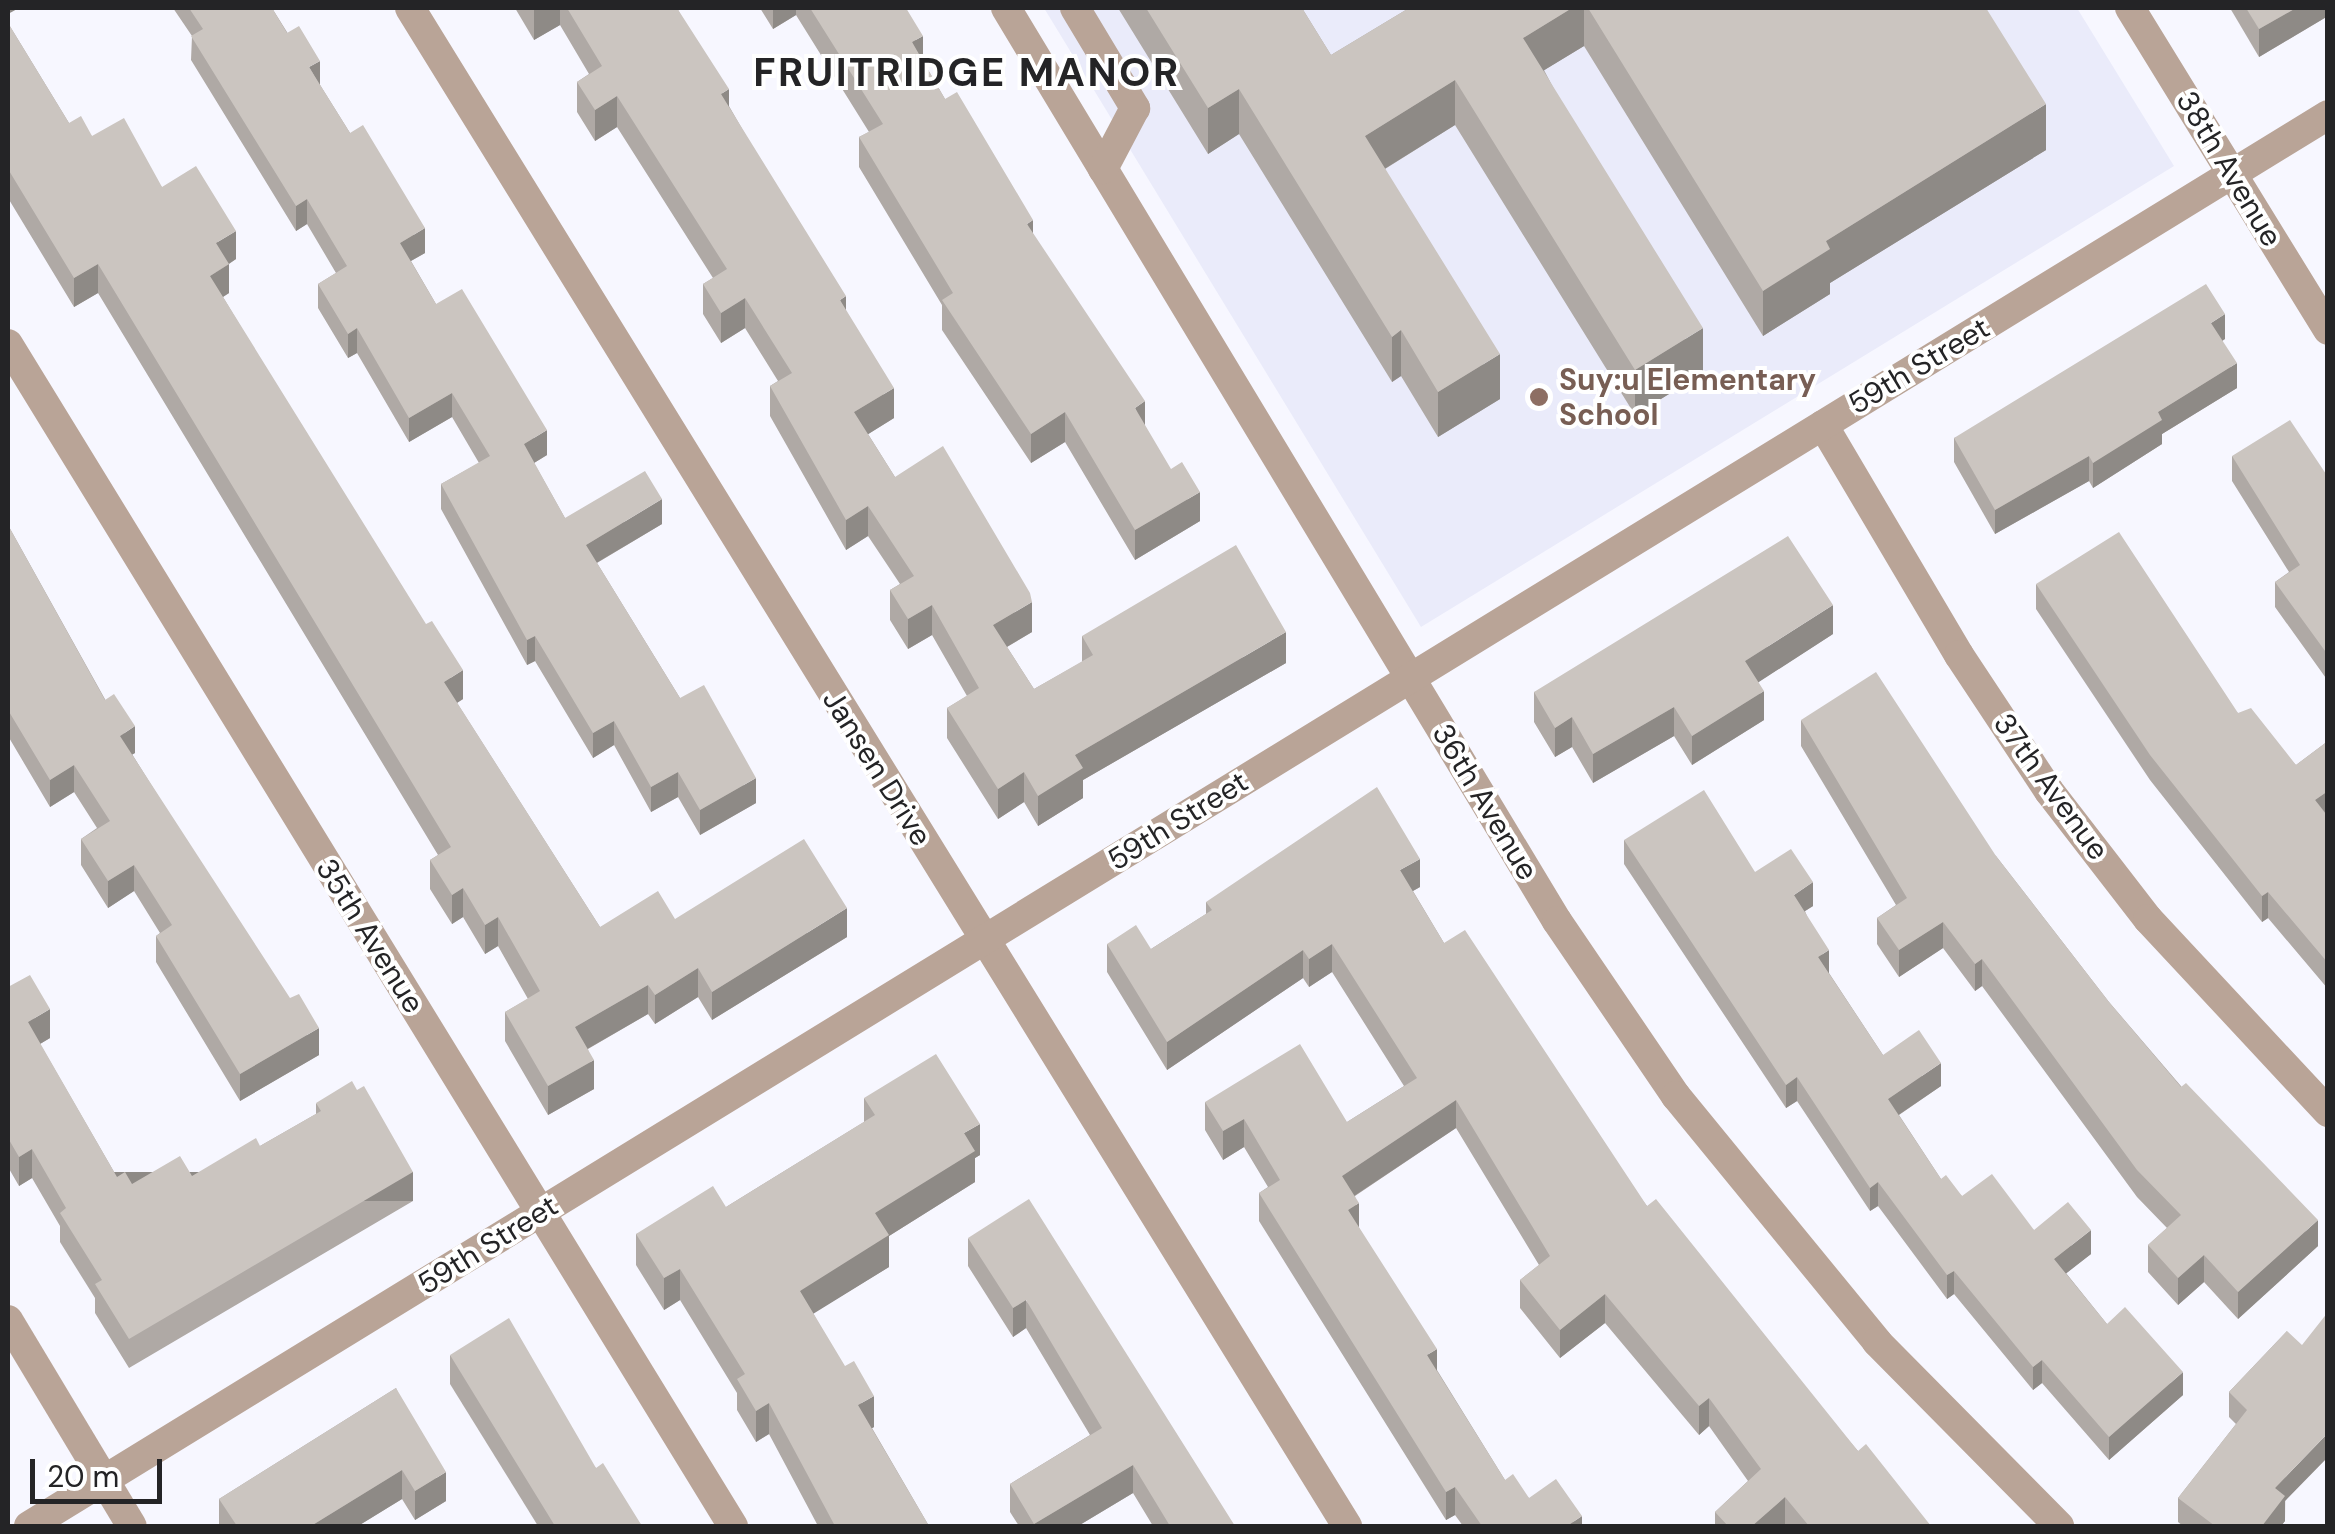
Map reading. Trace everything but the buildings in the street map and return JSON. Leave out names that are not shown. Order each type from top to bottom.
[{"type":"street","name":"Jansen Drive","points":[[410,8],[1347,1526]]},
{"type":"street","name":"36th Avenue","points":[[1006,8],[1557,920],[1688,1112],[1877,1342],[2059,1526]]},
{"type":"street","points":[[1075,8],[1135,108],[1103,169]]},
{"type":"street","name":"38th Avenue","points":[[2130,8],[2328,330]]},
{"type":"street","name":"59th Street","points":[[29,1526],[2328,116]]},
{"type":"street","name":"35th Avenue","points":[[8,344],[733,1526]]},
{"type":"street","name":"37th Avenue","points":[[1823,424],[1959,655],[2049,791],[2171,946],[2328,1112]]},
{"type":"street","points":[[8,1320],[132,1526]]},
{"type":"shaded area","name":"Suy:u Elementary School","points":[[1044,8],[2077,8],[2174,166],[1421,627]]},
{"type":"place","name":"Suy:u Elementary School","points":[[1539,397]]},
{"type":"district","name":"FRUITRIDGE MANOR","points":[[967,72]]}]
